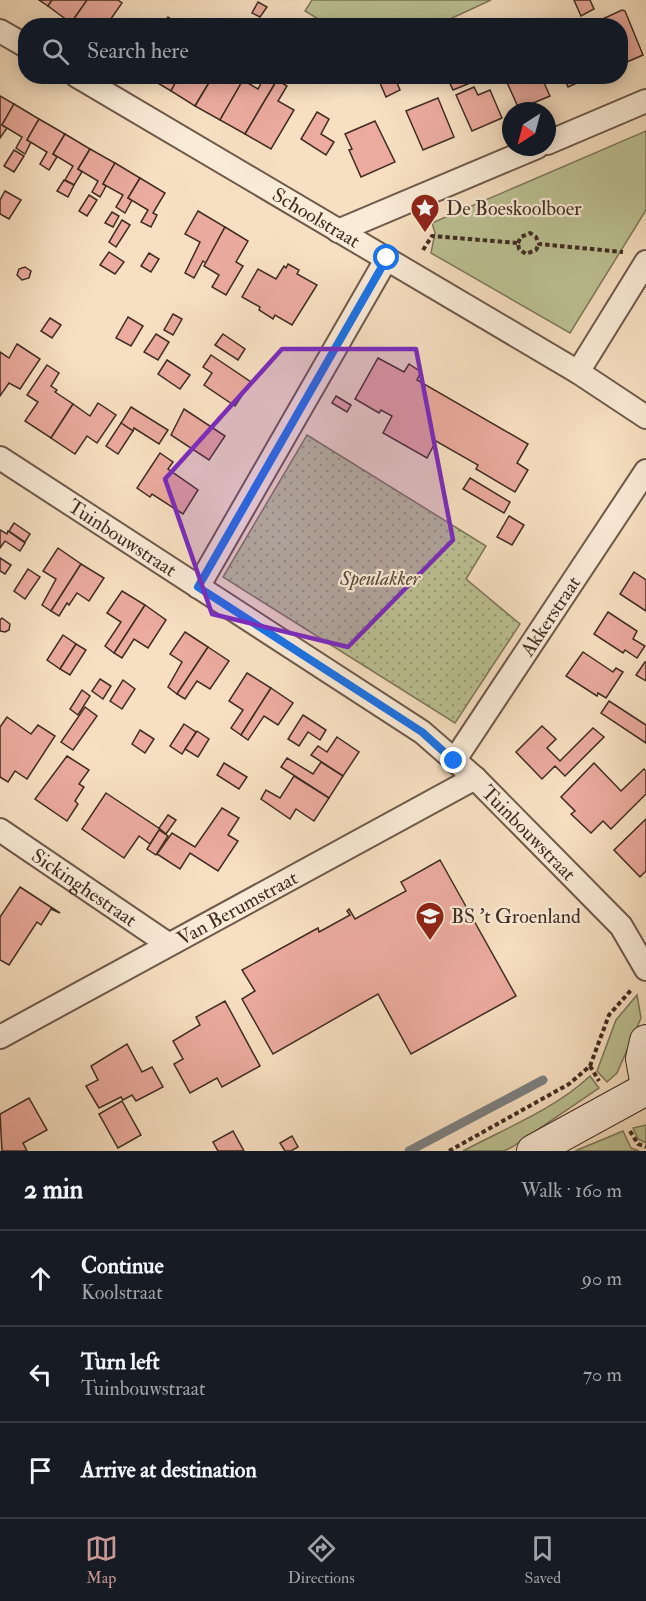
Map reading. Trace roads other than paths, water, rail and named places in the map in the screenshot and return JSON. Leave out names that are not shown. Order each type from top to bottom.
[{"type":"main road","points":[[646,1041],[642,1059],[646,1081]]},
{"type":"main road","points":[[533,1151],[646,1089]]},
{"type":"street","points":[[0,31],[18,41]]},
{"type":"street","name":"Schoolstraat","points":[[90,84],[578,372],[646,417]]},
{"type":"street","points":[[556,139],[646,101]]},
{"type":"street","points":[[338,231],[516,156]]},
{"type":"street","points":[[198,587],[387,258]]},
{"type":"street","points":[[578,372],[646,262]]},
{"type":"street","name":"Tuinbouwstraat","points":[[0,458],[422,732],[475,778],[621,926],[641,977]]},
{"type":"street","name":"Akkerstraat","points":[[454,761],[646,471]]},
{"type":"street","name":"Van Berumstraat","points":[[0,1037],[475,778]]},
{"type":"street","name":"Sickinghestraat","points":[[0,830],[168,944]]},
{"type":"waterway","points":[[409,1151],[543,1080]]},
{"type":"place","name":"De Boeskoolboer","points":[[425,234]]},
{"type":"place","name":"BS 't Groenland","points":[[430,942]]},
{"type":"park label","name":"Speulakker","points":[[380,578]]}]
